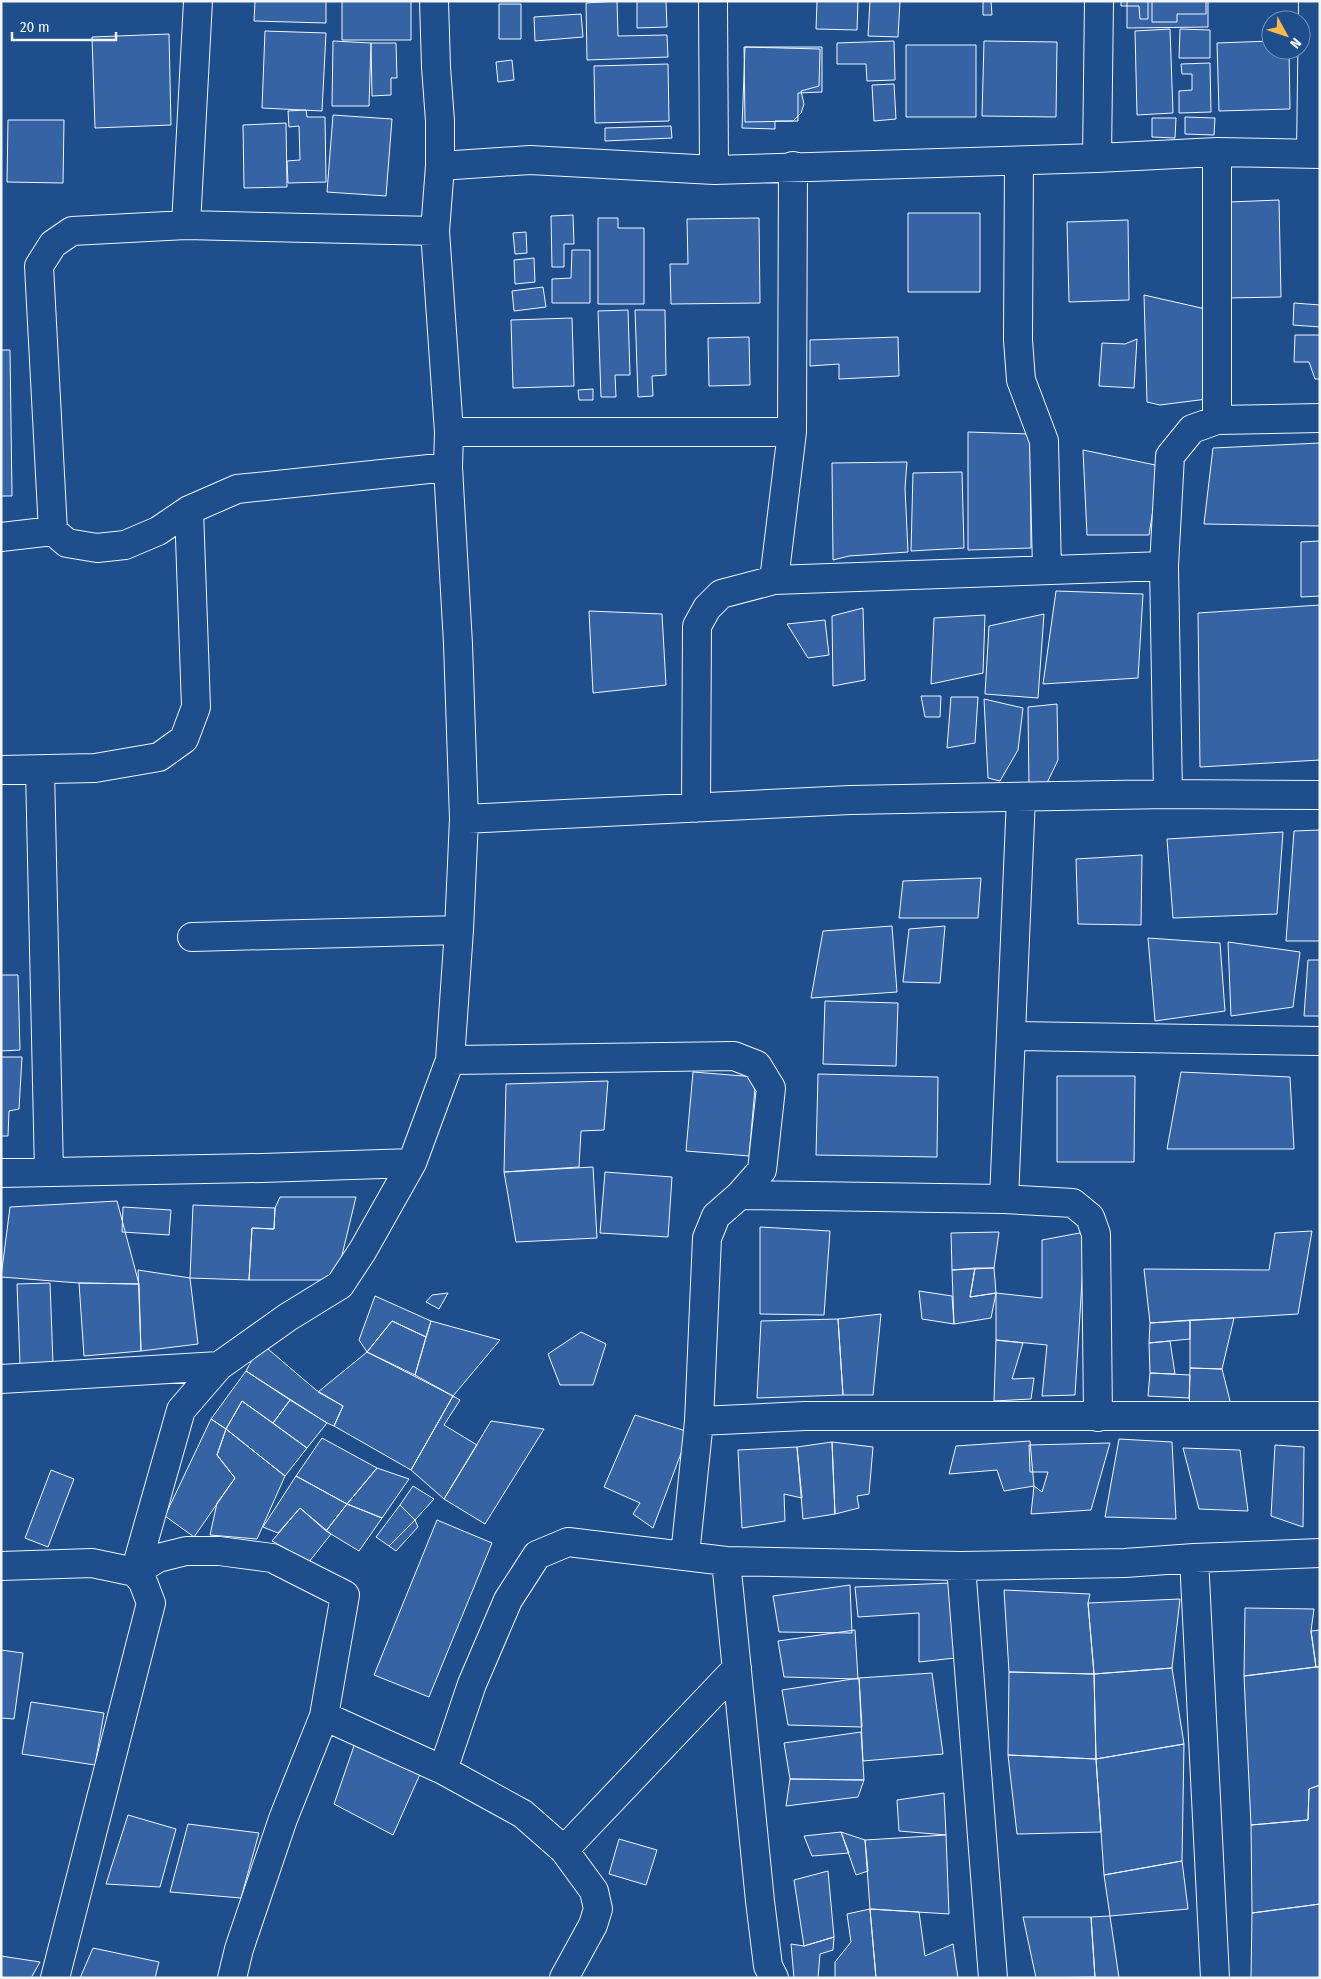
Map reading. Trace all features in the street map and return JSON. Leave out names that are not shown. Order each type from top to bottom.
[{"type":"street","points":[[186,225],[198,1]]},
{"type":"street","points":[[135,1572],[181,1410],[219,1366],[288,1317],[340,1285],[363,1250],[412,1162],[450,1060],[464,819],[448,432],[435,231],[440,166],[440,121],[434,1]]},
{"type":"street","points":[[713,1],[714,170]]},
{"type":"street","points":[[1097,158],[1099,1]]},
{"type":"street","points":[[440,166],[530,160],[714,170],[1097,158],[1217,152],[1316,154],[1313,1]]},
{"type":"street","points":[[1216,420],[1217,152]]},
{"type":"street","points":[[1020,160],[1018,340],[1020,380],[1044,441],[1047,570]]},
{"type":"street","points":[[774,580],[792,432],[794,166]]},
{"type":"street","points":[[435,231],[186,225],[72,231],[53,244],[40,266],[53,531],[67,544],[97,548],[125,545],[158,531],[189,510],[237,489],[448,467]]},
{"type":"street","points":[[1168,794],[1164,566],[1170,456],[1192,429],[1216,420],[1320,418]]},
{"type":"street","points":[[448,432],[792,432]]},
{"type":"street","points":[[1,770],[95,768],[159,757],[184,739],[196,707],[189,510]]},
{"type":"street","points":[[1,537],[53,531]]},
{"type":"street","points":[[696,808],[697,626],[706,608],[721,594],[774,580],[1164,566]]},
{"type":"street","points":[[40,770],[49,1172]]},
{"type":"street","points":[[464,819],[850,800],[1168,794],[1320,795]]},
{"type":"street","points":[[1004,1198],[1021,797]]},
{"type":"street","points":[[192,937],[459,930]]},
{"type":"street","points":[[1011,1036],[1320,1041]]},
{"type":"street","points":[[450,1060],[734,1056],[757,1065],[771,1088],[762,1170],[740,1195],[716,1216],[707,1238],[699,1421],[686,1555]]},
{"type":"street","points":[[1,1173],[262,1168],[412,1162]]},
{"type":"street","points":[[740,1195],[1004,1198],[1073,1203],[1090,1217],[1096,1234],[1098,1417]]},
{"type":"street","points":[[1,1379],[219,1366]]},
{"type":"street","points":[[699,1421],[804,1416],[1320,1416]]},
{"type":"street","points":[[442,1770],[472,1684],[508,1600],[537,1555],[568,1542],[726,1561],[961,1566],[1125,1563],[1320,1553]]},
{"type":"street","points":[[1,1566],[92,1563],[135,1572],[158,1558],[186,1551],[219,1551],[272,1558],[345,1595],[324,1716],[283,1819],[239,1949],[232,1978]]},
{"type":"street","points":[[1194,1558],[1215,1978]]},
{"type":"street","points":[[726,1561],[760,1901],[768,1966],[774,1978]]},
{"type":"street","points":[[961,1566],[993,1978]]},
{"type":"street","points":[[55,1978],[151,1603],[142,1582],[135,1572]]},
{"type":"street","points":[[564,1850],[737,1668]]},
{"type":"street","points":[[324,1716],[442,1770],[523,1814],[564,1850],[594,1891],[598,1908],[593,1925],[564,1978]]},
{"type":"building","points":[[255,1],[326,1],[326,23],[254,21]]},
{"type":"building","points":[[342,1],[411,1],[411,40],[342,40]]},
{"type":"building","points":[[617,1],[618,36],[667,35],[668,57],[587,60],[586,3]]},
{"type":"building","points":[[637,1],[666,1],[667,27],[637,28]]},
{"type":"building","points":[[817,1],[858,1],[857,30],[816,29]]},
{"type":"building","points":[[870,1],[900,1],[898,37],[868,36]]},
{"type":"building","points":[[983,1],[991,1],[992,15],[983,15]]},
{"type":"building","points":[[1121,1],[1148,1],[1148,19],[1140,19],[1139,6],[1121,6]]},
{"type":"building","points":[[1127,1],[1208,1],[1208,27],[1127,28]]},
{"type":"building","points":[[1152,1],[1206,1],[1206,14],[1177,14],[1177,22],[1152,22]]},
{"type":"building","points":[[499,4],[521,4],[521,39],[499,39]]},
{"type":"building","points":[[581,14],[583,37],[535,41],[534,17]]},
{"type":"building","points":[[1170,29],[1173,113],[1137,115],[1135,31]]},
{"type":"building","points":[[1180,29],[1210,30],[1210,58],[1179,58]]},
{"type":"building","points":[[265,31],[326,33],[322,111],[262,108]]},
{"type":"building","points":[[169,34],[171,125],[95,128],[92,37]]},
{"type":"building","points":[[333,41],[371,43],[369,106],[332,106]]},
{"type":"building","points":[[894,41],[895,80],[867,81],[866,64],[837,64],[837,43]]},
{"type":"building","points":[[984,41],[1057,42],[1056,117],[982,116]]},
{"type":"building","points":[[1261,41],[1261,60],[1289,60],[1290,109],[1219,111],[1217,43]]},
{"type":"building","points":[[371,43],[396,43],[397,78],[391,78],[391,95],[372,96]]},
{"type":"building","points":[[906,45],[976,45],[976,117],[906,117]]},
{"type":"building","points":[[744,47],[822,47],[822,92],[798,93],[798,121],[745,122]]},
{"type":"building","points":[[745,47],[820,49],[819,86],[801,91],[804,104],[801,113],[793,121],[775,121],[775,129],[742,128]]},
{"type":"building","points":[[512,60],[514,80],[498,82],[496,62]]},
{"type":"building","points":[[1210,63],[1211,112],[1179,113],[1179,91],[1192,90],[1192,74],[1182,74],[1181,64]]},
{"type":"building","points":[[668,64],[669,121],[595,123],[594,66]]},
{"type":"building","points":[[894,84],[896,119],[874,121],[872,85]]},
{"type":"building","points":[[306,110],[307,117],[325,117],[326,182],[288,183],[287,161],[300,160],[299,126],[289,127],[288,111]]},
{"type":"building","points":[[333,115],[392,119],[386,196],[327,192]]},
{"type":"building","points":[[1185,117],[1215,118],[1214,135],[1185,134]]},
{"type":"building","points":[[1152,118],[1176,118],[1175,138],[1152,137]]},
{"type":"building","points":[[8,120],[64,120],[63,183],[7,182]]},
{"type":"building","points":[[286,123],[287,187],[244,188],[243,125]]},
{"type":"building","points":[[671,126],[672,138],[605,141],[605,128]]},
{"type":"building","points":[[1279,200],[1281,297],[1227,298],[1229,202]]},
{"type":"building","points":[[908,213],[980,213],[980,292],[908,292]]},
{"type":"building","points":[[573,215],[574,244],[564,244],[564,267],[552,267],[551,216]]},
{"type":"building","points":[[598,218],[618,218],[618,228],[644,228],[644,304],[598,304]]},
{"type":"building","points":[[759,218],[760,303],[671,304],[670,264],[688,264],[687,219]]},
{"type":"building","points":[[1128,220],[1129,300],[1069,302],[1067,222]]},
{"type":"building","points":[[526,232],[527,253],[515,254],[513,233]]},
{"type":"building","points":[[572,250],[590,250],[590,303],[552,303],[552,279],[571,278]]},
{"type":"building","points":[[534,258],[535,282],[515,284],[514,260]]},
{"type":"building","points":[[543,287],[546,307],[514,311],[512,291]]},
{"type":"building","points":[[1144,295],[1210,310],[1207,399],[1160,405],[1147,402]]},
{"type":"building","points":[[1294,303],[1320,305],[1320,327],[1293,325]]},
{"type":"building","points":[[628,310],[630,375],[615,375],[616,397],[601,397],[598,311]]},
{"type":"building","points":[[635,310],[665,310],[666,375],[652,376],[653,396],[638,397]]},
{"type":"building","points":[[572,318],[574,386],[513,388],[511,320]]},
{"type":"building","points":[[1295,335],[1320,335],[1320,379],[1315,379],[1309,362],[1294,362]]},
{"type":"building","points":[[749,337],[750,385],[709,386],[708,338]]},
{"type":"building","points":[[898,337],[899,376],[839,379],[839,364],[810,366],[810,340]]},
{"type":"building","points":[[1137,339],[1134,388],[1099,386],[1102,343],[1125,344]]},
{"type":"building","points":[[1,350],[10,350],[12,496],[1,496]]},
{"type":"building","points":[[593,389],[593,400],[579,400],[578,390]]},
{"type":"building","points":[[968,432],[1030,434],[1031,548],[968,550]]},
{"type":"building","points":[[1320,443],[1320,526],[1204,524],[1213,448]]},
{"type":"building","points":[[1083,450],[1160,466],[1149,535],[1087,535]]},
{"type":"building","points":[[907,462],[905,488],[908,552],[849,556],[833,560],[832,463]]},
{"type":"building","points":[[962,472],[964,548],[911,551],[913,473]]},
{"type":"building","points":[[1320,541],[1320,596],[1301,597],[1301,542]]},
{"type":"building","points":[[1056,591],[1143,594],[1138,678],[1043,684]]},
{"type":"building","points":[[1320,605],[1320,760],[1200,767],[1198,613]]},
{"type":"building","points":[[863,608],[865,680],[833,686],[832,616]]},
{"type":"building","points":[[589,611],[662,614],[666,685],[593,693]]},
{"type":"building","points":[[1044,614],[1038,698],[985,694],[989,626]]},
{"type":"building","points":[[985,615],[983,673],[931,684],[934,618]]},
{"type":"building","points":[[825,620],[829,655],[808,658],[787,624]]},
{"type":"building","points":[[921,696],[941,696],[940,717],[925,717]]},
{"type":"building","points":[[951,697],[978,697],[975,743],[947,748]]},
{"type":"building","points":[[984,699],[1023,708],[1018,750],[1000,781],[988,778]]},
{"type":"building","points":[[1057,704],[1058,760],[1046,785],[1029,788],[1028,707]]},
{"type":"building","points":[[1320,830],[1320,941],[1286,941],[1294,831]]},
{"type":"building","points":[[1283,832],[1277,914],[1173,918],[1167,839]]},
{"type":"building","points":[[1142,855],[1141,925],[1078,924],[1076,859]]},
{"type":"building","points":[[981,878],[978,918],[899,918],[903,881]]},
{"type":"building","points":[[892,926],[897,992],[811,998],[823,931]]},
{"type":"building","points":[[945,926],[940,983],[903,982],[909,929]]},
{"type":"building","points":[[1148,938],[1220,943],[1225,1011],[1155,1021]]},
{"type":"building","points":[[1228,942],[1300,952],[1293,1007],[1231,1016]]},
{"type":"building","points":[[1308,960],[1320,960],[1320,1016],[1304,1016]]},
{"type":"building","points":[[1,975],[18,975],[20,1050],[1,1051]]},
{"type":"building","points":[[825,1001],[898,1003],[896,1066],[823,1064]]},
{"type":"building","points":[[1,1057],[22,1057],[19,1109],[9,1111],[8,1136],[1,1136]]},
{"type":"building","points":[[693,1072],[756,1077],[749,1156],[686,1151]]},
{"type":"building","points":[[1181,1072],[1290,1077],[1294,1149],[1167,1149]]},
{"type":"building","points":[[818,1074],[938,1077],[937,1157],[816,1155]]},
{"type":"building","points":[[1057,1076],[1135,1076],[1134,1162],[1057,1162]]},
{"type":"building","points":[[608,1081],[604,1130],[581,1131],[579,1167],[504,1172],[506,1084]]},
{"type":"building","points":[[593,1167],[597,1238],[516,1242],[504,1172]]},
{"type":"building","points":[[605,1172],[672,1177],[668,1237],[600,1233]]},
{"type":"building","points":[[280,1197],[356,1197],[336,1280],[249,1280],[252,1228],[274,1229],[275,1208]]},
{"type":"building","points":[[117,1201],[139,1284],[79,1283],[1,1277],[10,1207]]},
{"type":"building","points":[[193,1205],[275,1208],[274,1229],[252,1228],[249,1280],[190,1278]]},
{"type":"building","points":[[123,1207],[171,1210],[169,1235],[122,1232]]},
{"type":"building","points":[[760,1227],[830,1231],[824,1315],[760,1314]]},
{"type":"building","points":[[1312,1231],[1298,1314],[1150,1323],[1144,1269],[1269,1270],[1275,1233]]},
{"type":"building","points":[[999,1232],[994,1268],[952,1270],[951,1233]]},
{"type":"building","points":[[1085,1232],[1075,1395],[1042,1396],[1047,1345],[996,1340],[996,1293],[1042,1298],[1042,1240]]},
{"type":"building","points":[[975,1268],[970,1297],[996,1293],[991,1318],[954,1324],[952,1270]]},
{"type":"building","points":[[975,1268],[994,1268],[996,1293],[970,1297]]},
{"type":"building","points":[[138,1270],[190,1278],[198,1344],[141,1351]]},
{"type":"building","points":[[50,1283],[53,1363],[20,1364],[17,1284]]},
{"type":"building","points":[[79,1283],[139,1284],[141,1351],[84,1356]]},
{"type":"building","points":[[919,1291],[952,1296],[954,1324],[922,1319]]},
{"type":"building","points":[[448,1293],[439,1309],[426,1302],[432,1295]]},
{"type":"building","points":[[375,1296],[431,1321],[426,1337],[392,1321],[367,1352],[359,1340]]},
{"type":"building","points":[[881,1314],[873,1395],[843,1395],[838,1319]]},
{"type":"building","points":[[1234,1318],[1222,1369],[1190,1368],[1190,1320]]},
{"type":"building","points":[[838,1319],[843,1395],[757,1398],[761,1321]]},
{"type":"building","points":[[1190,1320],[1190,1339],[1149,1343],[1150,1323]]},
{"type":"building","points":[[392,1321],[426,1337],[415,1375],[367,1352]]},
{"type":"building","points":[[431,1321],[500,1340],[453,1396],[415,1375]]},
{"type":"building","points":[[581,1332],[606,1344],[593,1385],[560,1385],[548,1354]]},
{"type":"building","points":[[996,1340],[1023,1343],[1012,1379],[1034,1378],[1031,1399],[994,1401]]},
{"type":"building","points":[[1170,1341],[1175,1374],[1150,1373],[1149,1343]]},
{"type":"building","points":[[261,1343],[316,1390],[343,1406],[334,1426],[246,1371]]},
{"type":"building","points":[[367,1352],[453,1396],[411,1470],[334,1426],[343,1406],[318,1392]]},
{"type":"building","points":[[1190,1368],[1222,1369],[1232,1409],[1189,1417]]},
{"type":"building","points":[[246,1371],[290,1400],[273,1423],[242,1401],[226,1429],[211,1419]]},
{"type":"building","points":[[1150,1373],[1190,1375],[1189,1398],[1148,1396]]},
{"type":"building","points":[[453,1396],[460,1400],[444,1425],[477,1445],[444,1499],[411,1470]]},
{"type":"building","points":[[290,1400],[327,1423],[307,1448],[273,1423]]},
{"type":"building","points":[[242,1401],[307,1448],[285,1476],[226,1429]]},
{"type":"building","points":[[635,1415],[689,1432],[653,1528],[633,1514],[640,1503],[604,1487]]},
{"type":"building","points":[[211,1419],[226,1429],[217,1455],[235,1478],[194,1537],[165,1516]]},
{"type":"building","points":[[491,1421],[544,1429],[485,1524],[444,1499]]},
{"type":"building","points":[[226,1429],[285,1476],[257,1539],[210,1535],[217,1503],[235,1478],[217,1455]]},
{"type":"building","points":[[322,1438],[377,1468],[347,1504],[296,1476]]},
{"type":"building","points":[[1119,1439],[1172,1442],[1176,1519],[1105,1517]]},
{"type":"building","points":[[1030,1441],[1034,1486],[1004,1491],[997,1470],[949,1474],[956,1446]]},
{"type":"building","points":[[832,1442],[873,1447],[869,1494],[857,1496],[859,1508],[835,1514]]},
{"type":"building","points":[[832,1442],[835,1514],[803,1519],[797,1447]]},
{"type":"building","points":[[1110,1443],[1091,1510],[1031,1514],[1034,1486],[1042,1492],[1048,1472],[1030,1472],[1029,1445]]},
{"type":"building","points":[[1275,1445],[1304,1447],[1303,1527],[1271,1516]]},
{"type":"building","points":[[797,1447],[802,1498],[784,1494],[785,1521],[742,1528],[738,1450]]},
{"type":"building","points":[[1183,1448],[1240,1450],[1248,1511],[1199,1509]]},
{"type":"building","points":[[377,1468],[409,1479],[382,1518],[347,1504]]},
{"type":"building","points":[[51,1470],[74,1479],[48,1547],[25,1538]]},
{"type":"building","points":[[296,1476],[347,1504],[326,1531],[300,1508],[278,1533],[263,1527]]},
{"type":"building","points":[[413,1486],[434,1499],[415,1520],[400,1505]]},
{"type":"building","points":[[347,1504],[382,1518],[359,1551],[326,1531]]},
{"type":"building","points":[[400,1505],[415,1520],[389,1546],[376,1537]]},
{"type":"building","points":[[300,1508],[331,1534],[309,1562],[272,1541]]},
{"type":"building","points":[[415,1520],[418,1527],[396,1551],[389,1546]]},
{"type":"building","points":[[437,1520],[492,1543],[429,1697],[374,1675]]},
{"type":"building","points":[[950,1583],[955,1658],[919,1662],[919,1613],[858,1617],[855,1587]]},
{"type":"building","points":[[850,1585],[852,1633],[779,1632],[773,1596]]},
{"type":"building","points":[[1004,1590],[1090,1594],[1088,1603],[1094,1674],[1009,1672]]},
{"type":"building","points":[[1180,1599],[1172,1668],[1094,1674],[1088,1603]]},
{"type":"building","points":[[1245,1608],[1314,1609],[1311,1631],[1316,1667],[1244,1676]]},
{"type":"building","points":[[855,1630],[858,1679],[784,1677],[778,1641]]},
{"type":"building","points":[[1320,1630],[1320,1667],[1316,1667],[1311,1631]]},
{"type":"building","points":[[1,1650],[23,1653],[14,1719],[1,1718]]},
{"type":"building","points":[[1320,1667],[1320,1785],[1309,1789],[1308,1820],[1251,1825],[1244,1676]]},
{"type":"building","points":[[1172,1668],[1184,1744],[1096,1759],[1094,1674]]},
{"type":"building","points":[[1009,1672],[1094,1674],[1096,1759],[1008,1755]]},
{"type":"building","points":[[932,1673],[943,1754],[863,1761],[859,1678]]},
{"type":"building","points":[[859,1678],[862,1727],[788,1725],[782,1690]]},
{"type":"building","points":[[31,1702],[104,1713],[95,1765],[22,1754]]},
{"type":"building","points":[[861,1732],[864,1780],[790,1779],[784,1743]]},
{"type":"building","points":[[356,1740],[421,1772],[393,1835],[334,1804]]},
{"type":"building","points":[[1184,1744],[1182,1861],[1104,1875],[1096,1759]]},
{"type":"building","points":[[1008,1755],[1096,1759],[1101,1832],[1017,1834]]},
{"type":"building","points":[[790,1779],[864,1780],[858,1797],[786,1806]]},
{"type":"building","points":[[1320,1785],[1320,1904],[1252,1913],[1251,1825],[1308,1820],[1309,1789]]},
{"type":"building","points":[[944,1793],[946,1835],[899,1831],[897,1800]]},
{"type":"building","points":[[128,1815],[176,1829],[160,1887],[106,1884]]},
{"type":"building","points":[[188,1824],[259,1833],[241,1898],[170,1892]]},
{"type":"building","points":[[841,1832],[865,1840],[868,1871],[856,1875]]},
{"type":"building","points":[[841,1832],[849,1853],[812,1856],[804,1836]]},
{"type":"building","points":[[946,1835],[949,1914],[870,1909],[865,1840]]},
{"type":"building","points":[[619,1839],[657,1850],[646,1885],[609,1874]]},
{"type":"building","points":[[1182,1861],[1188,1909],[1110,1916],[1104,1875]]},
{"type":"building","points":[[828,1871],[834,1937],[804,1946],[794,1880]]},
{"type":"building","points":[[1320,1904],[1320,1978],[1251,1978],[1252,1913]]},
{"type":"building","points":[[870,1909],[919,1912],[925,1956],[953,1944],[958,1978],[876,1978]]},
{"type":"building","points":[[870,1909],[876,1978],[835,1978],[835,1962],[851,1942],[847,1914]]},
{"type":"building","points":[[1110,1916],[1119,1978],[1095,1978],[1091,1917]]},
{"type":"building","points":[[1023,1917],[1091,1917],[1095,1977],[1036,1978]]},
{"type":"building","points":[[834,1937],[833,1950],[820,1954],[818,1978],[794,1978],[791,1944],[804,1946]]},
{"type":"building","points":[[93,1948],[159,1962],[155,1978],[80,1978]]},
{"type":"building","points":[[1,1956],[40,1962],[31,1978],[1,1978]]}]
